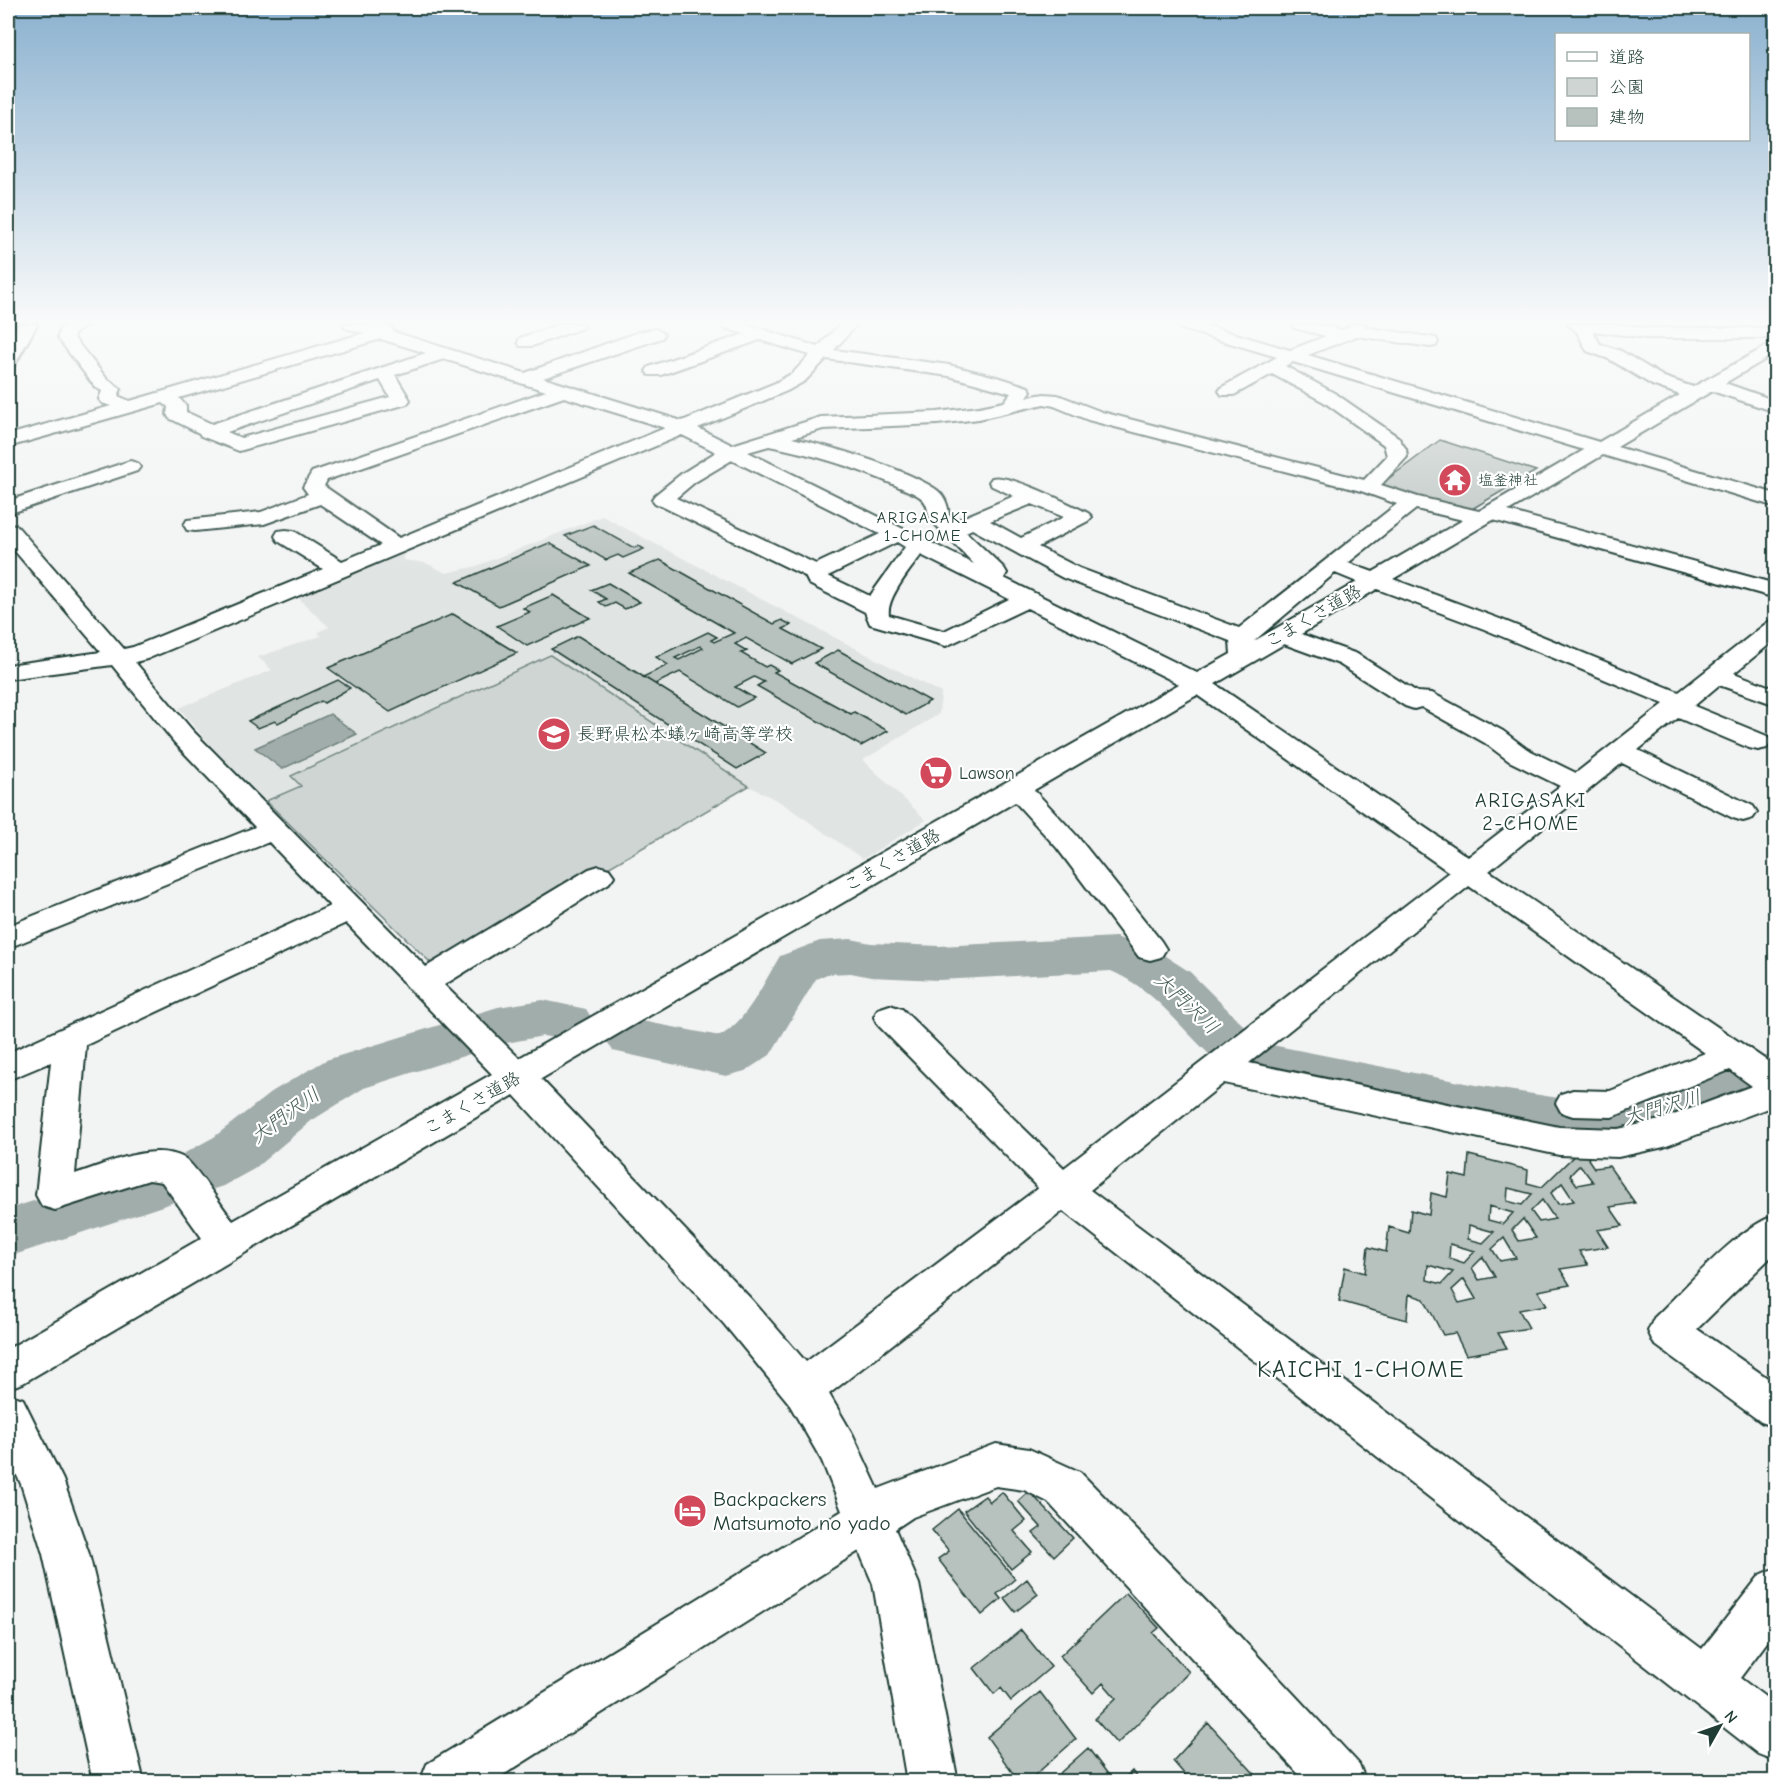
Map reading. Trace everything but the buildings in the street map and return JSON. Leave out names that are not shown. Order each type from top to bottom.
[{"type":"street","points":[[8,441],[123,407]]},
{"type":"street","points":[[177,407],[176,414],[239,446],[374,407]]},
{"type":"street","points":[[208,432],[284,407]]},
{"type":"street","points":[[398,547],[322,496],[312,487],[319,476],[516,407]]},
{"type":"street","points":[[637,407],[655,412],[1197,683],[1738,1058],[1775,1086],[1664,1133],[1618,1143],[1559,1141],[1233,1058]]},
{"type":"street","points":[[8,672],[138,654],[732,407]]},
{"type":"street","points":[[907,540],[816,573],[662,499],[688,478],[732,451],[821,423],[937,418],[979,413],[993,407]]},
{"type":"street","points":[[1074,407],[1095,416],[1368,487],[1412,502],[1487,515],[1776,591]]},
{"type":"street","points":[[1343,407],[1390,441],[1397,457],[1368,487]]},
{"type":"street","points":[[1468,407],[1776,501]]},
{"type":"street","name":"こまくさ道路","points":[[8,1370],[1197,683],[1242,647],[1282,635],[1603,448],[1664,407]]},
{"type":"street","points":[[274,411],[305,427]]},
{"type":"street","points":[[769,440],[806,447],[877,471],[928,493],[938,504],[939,517],[996,573],[992,581]]},
{"type":"street","points":[[8,508],[130,466]]},
{"type":"street","points":[[999,482],[1081,517],[1022,546]]},
{"type":"street","points":[[195,525],[264,519],[322,496]]},
{"type":"street","points":[[952,530],[1032,496]]},
{"type":"street","points":[[974,521],[1071,573],[1132,597],[1242,647],[1300,588],[1334,565],[1412,502]]},
{"type":"street","points":[[8,530],[183,736],[470,1032],[518,1077],[738,1312],[803,1389],[838,1449],[896,1584],[933,1782]]},
{"type":"street","points":[[286,536],[340,570]]},
{"type":"street","points":[[907,540],[876,608],[878,619],[946,639],[1026,599]]},
{"type":"street","points":[[1334,565],[1575,656],[1758,742]]},
{"type":"street","points":[[816,573],[818,579],[876,608]]},
{"type":"street","points":[[803,1389],[1233,1058],[1776,627]]},
{"type":"street","points":[[1282,635],[1348,659],[1414,701],[1423,698],[1494,737],[1518,755],[1578,784]]},
{"type":"street","points":[[1717,675],[1776,698]]},
{"type":"street","points":[[1621,752],[1743,812]]},
{"type":"street","points":[[1014,789],[1026,796],[1067,842],[1150,949]]},
{"type":"street","points":[[8,938],[273,830]]},
{"type":"street","points":[[424,983],[599,876]]},
{"type":"street","points":[[8,1067],[350,909]]},
{"type":"street","points":[[890,1017],[1063,1190],[1776,1736]]},
{"type":"street","points":[[70,1037],[55,1195],[149,1166],[182,1179],[227,1243]]},
{"type":"street","points":[[1573,1103],[1612,1104],[1738,1058]]},
{"type":"street","points":[[1776,1232],[1755,1245],[1668,1331],[1776,1408]]},
{"type":"street","points":[[8,1413],[41,1480],[66,1554],[119,1782]]},
{"type":"street","points":[[445,1782],[869,1518],[899,1501],[996,1465],[1029,1470],[1064,1487],[1213,1642],[1341,1782]]},
{"type":"street","points":[[1707,1682],[1776,1591]]},
{"type":"shaded area","name":"長野県松本蟻ヶ崎高等学校","points":[[602,516],[941,693],[939,714],[863,760],[926,820],[863,859],[782,803],[749,786],[436,968],[217,753],[179,708],[272,670],[258,657],[321,636],[318,632],[329,627],[295,595],[405,549],[403,560],[426,563],[446,573],[474,567]]},
{"type":"shaded area","points":[[330,714],[357,734],[282,769],[255,748]]},
{"type":"green space","points":[[550,655],[749,786],[436,968],[266,801],[301,786],[291,776]]},
{"type":"waterway","name":"大門沢川","points":[[631,1038],[726,1057],[752,1042],[786,990],[797,968],[820,958],[851,956],[871,960],[939,963],[1116,954],[1145,966],[1172,984],[1229,1042],[1258,1062],[1475,1106],[1565,1120],[1621,1121],[1776,1073]]},
{"type":"waterway","name":"大門沢川","points":[[8,1233],[203,1170],[234,1153],[292,1106],[345,1074],[498,1026],[543,1018],[568,1022]]},
{"type":"place","name":"塩釜神社","points":[[1455,480]]},
{"type":"place","name":"長野県松本蟻ヶ崎高等学校","points":[[554,734]]},
{"type":"place","name":"Lawson","points":[[936,773]]},
{"type":"place","name":"Backpackers Matsumoto no yado","points":[[690,1511]]},
{"type":"district","name":"ARIGASAKI 1-CHOME","points":[[923,526]]},
{"type":"district","name":"ARIGASAKI 2-CHOME","points":[[1531,812]]},
{"type":"district","name":"KAICHI 1-CHOME","points":[[1361,1369]]}]
